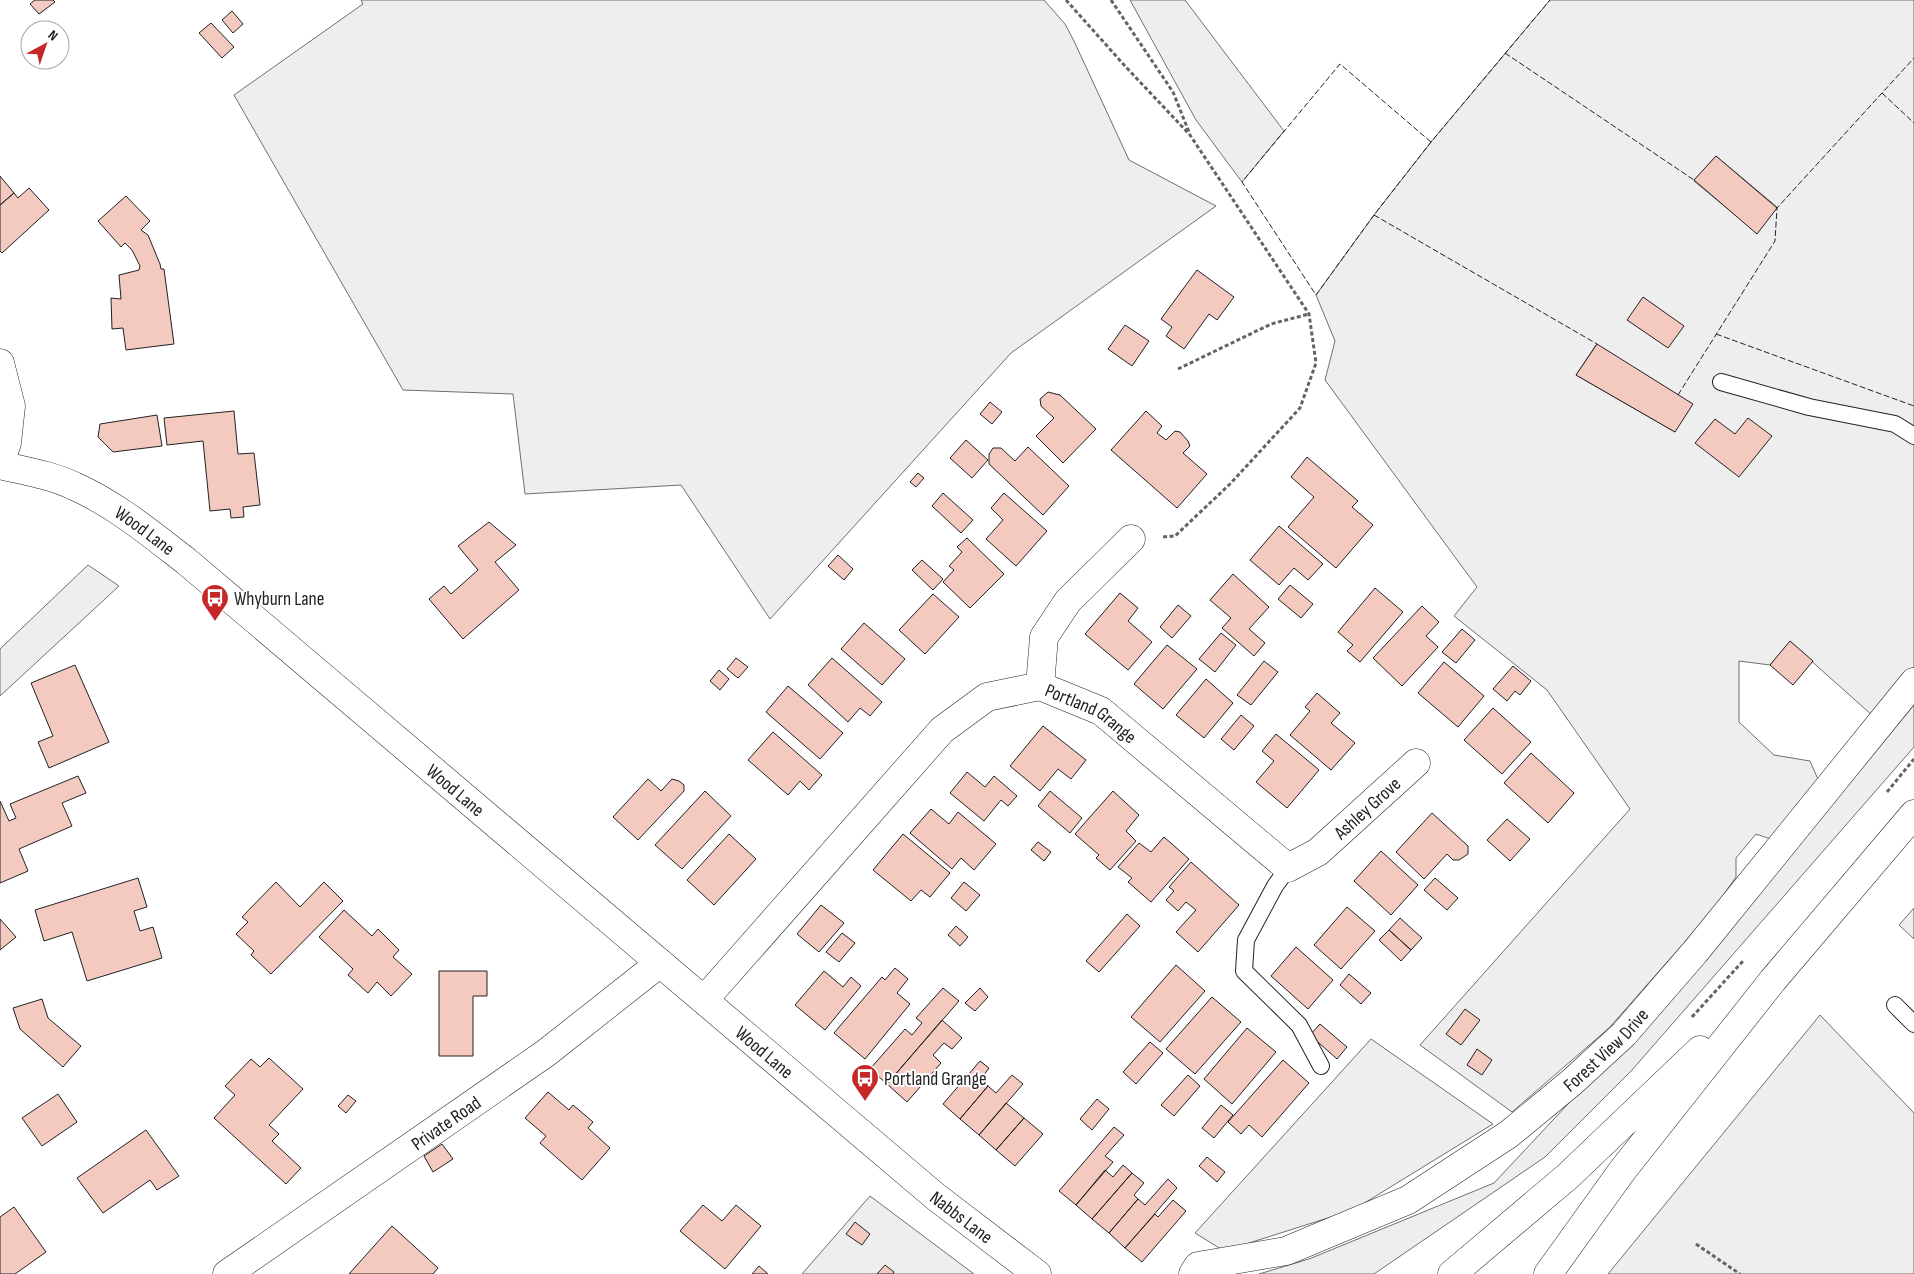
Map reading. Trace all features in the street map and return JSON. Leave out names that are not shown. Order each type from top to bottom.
[{"type":"street","points":[[0,363],[11,406],[7,443],[0,464]]},
{"type":"street","name":"Wood Lane","points":[[0,464],[40,474],[75,486],[128,516],[186,562],[887,1155]]},
{"type":"street","points":[[1040,686],[1044,637],[1068,601],[1131,539]]},
{"type":"street","name":"Forest View Drive","points":[[1193,1274],[1198,1266],[1286,1251],[1408,1200],[1509,1134],[1572,1082],[1624,1034],[1695,952],[1914,682]]},
{"type":"street","name":"Portland Grange","points":[[704,1000],[942,730],[988,697],[1040,686],[1101,710],[1288,868]]},
{"type":"street","name":"Ashley Grove","points":[[1288,868],[1318,852],[1416,763]]},
{"type":"street","points":[[1548,1274],[1622,1171],[1773,980],[1914,814]]},
{"type":"street","name":"Private Road","points":[[227,1274],[546,1053],[660,963]]},
{"type":"street","points":[[1452,1274],[1568,1176],[1773,980]]},
{"type":"street","name":"Nabbs Lane","points":[[887,1155],[936,1197],[1037,1274]]},
{"type":"lane","points":[[1722,382],[1809,407],[1895,424],[1914,436]]},
{"type":"lane","points":[[1288,868],[1275,886],[1246,940],[1244,971],[1299,1025],[1321,1066]]},
{"type":"lane","points":[[1895,1005],[1914,1024]]},
{"type":"path","points":[[1066,0],[1190,135],[1309,314],[1316,363],[1300,408],[1230,484],[1175,536],[1131,539]]},
{"type":"path","points":[[1111,0],[1173,92],[1190,135]]},
{"type":"path","points":[[1178,369],[1271,324],[1309,314]]},
{"type":"path","points":[[1696,1244],[1740,1274]]},
{"type":"shaded area","points":[[361,0],[1044,0],[1065,24],[1129,160],[1216,206],[1011,353],[770,619],[681,485],[525,494],[513,394],[403,390],[234,95],[363,4]]},
{"type":"shaded area","points":[[1130,0],[1185,0],[1284,131],[1242,182],[1196,120]]},
{"type":"shaded area","points":[[1550,0],[1914,0],[1914,667],[1873,716],[1790,642],[1770,665],[1739,661],[1739,722],[1774,755],[1810,761],[1820,784],[1776,841],[1756,834],[1736,858],[1736,877],[1712,911],[1609,1028],[1512,1112],[1420,1045],[1630,809],[1547,690],[1454,616],[1477,587],[1325,380],[1335,341],[1316,295],[1374,215],[1431,142]],"holes":[[[1716,156],[1777,207],[1757,233],[1694,181]],[[1597,345],[1675,432],[1576,375]]]},
{"type":"shaded area","points":[[88,565],[119,586],[0,696],[0,649]]},
{"type":"shaded area","points":[[1914,705],[1914,747],[1632,1070],[1545,1157],[1374,1274],[1259,1274],[1309,1259],[1494,1183],[1716,946]]},
{"type":"shaded area","points":[[1914,908],[1914,939],[1899,925]]},
{"type":"shaded area","points":[[1820,1015],[1914,1113],[1914,1274],[1608,1274]]},
{"type":"shaded area","points":[[1371,1039],[1493,1124],[1353,1210],[1224,1251],[1195,1233]]},
{"type":"shaded area","points":[[870,1196],[974,1274],[802,1274]]},
{"type":"building","points":[[35,0],[53,0],[55,2],[39,14],[30,4]]},
{"type":"building","points":[[232,11],[243,24],[233,33],[222,20]]},
{"type":"building","points":[[211,23],[234,47],[222,58],[199,33]]},
{"type":"building","points":[[1716,156],[1777,208],[1757,234],[1694,180]]},
{"type":"building","points":[[0,176],[14,193],[0,205]]},
{"type":"building","points":[[29,188],[49,210],[2,253],[0,251],[0,205],[14,193],[18,198]]},
{"type":"building","points":[[126,196],[150,221],[141,230],[148,235],[161,269],[164,269],[174,344],[126,350],[123,328],[112,329],[111,298],[121,299],[119,275],[139,270],[140,266],[132,250],[125,243],[121,247],[98,221]]},
{"type":"building","points":[[1197,270],[1234,297],[1217,320],[1209,314],[1184,349],[1166,336],[1172,327],[1161,319]]},
{"type":"building","points":[[1643,297],[1684,326],[1668,348],[1627,320]]},
{"type":"building","points":[[1125,325],[1149,341],[1132,366],[1108,349]]},
{"type":"building","points":[[1597,344],[1693,404],[1675,432],[1576,375]]},
{"type":"building","points":[[1048,392],[1060,395],[1096,429],[1063,463],[1036,436],[1054,418],[1041,406],[1040,399]]},
{"type":"building","points":[[990,402],[1002,412],[992,424],[980,414]]},
{"type":"building","points":[[234,411],[238,454],[254,453],[260,505],[243,507],[244,517],[231,518],[230,509],[210,511],[203,441],[167,445],[164,418]]},
{"type":"building","points":[[1146,411],[1162,426],[1157,433],[1166,440],[1175,431],[1180,432],[1190,446],[1183,453],[1207,474],[1177,508],[1111,450]]},
{"type":"building","points":[[157,415],[162,446],[113,452],[98,437],[100,424]]},
{"type":"building","points":[[1748,418],[1772,436],[1739,477],[1695,443],[1715,419],[1735,434]]},
{"type":"building","points":[[966,440],[988,460],[972,478],[950,458]]},
{"type":"building","points":[[1028,447],[1069,486],[1043,515],[989,464],[989,454],[993,448],[1001,448],[1015,461]]},
{"type":"building","points":[[1307,457],[1358,501],[1352,507],[1373,525],[1336,568],[1288,527],[1314,497],[1291,477]]},
{"type":"building","points":[[918,473],[924,478],[916,487],[910,482]]},
{"type":"building","points":[[943,493],[973,520],[961,533],[932,506]]},
{"type":"building","points":[[1004,493],[1047,531],[1016,566],[986,539],[1003,520],[991,508]]},
{"type":"building","points":[[489,522],[516,545],[495,562],[519,590],[463,639],[429,599],[444,586],[451,594],[478,570],[458,546]]},
{"type":"building","points":[[1279,526],[1323,564],[1308,580],[1294,568],[1279,585],[1250,560]]},
{"type":"building","points":[[967,538],[1004,574],[970,608],[943,582],[954,570],[949,566],[962,552],[957,547]]},
{"type":"building","points":[[838,555],[853,569],[844,580],[828,566]]},
{"type":"building","points":[[922,560],[943,579],[933,590],[912,570]]},
{"type":"building","points":[[1233,574],[1269,607],[1249,629],[1265,643],[1254,656],[1222,628],[1231,618],[1210,600]]},
{"type":"building","points":[[1290,585],[1313,604],[1301,618],[1278,599]]},
{"type":"building","points":[[1375,588],[1403,612],[1360,662],[1347,651],[1353,645],[1338,632]]},
{"type":"building","points":[[1120,593],[1138,608],[1128,621],[1152,642],[1128,670],[1085,634]]},
{"type":"building","points":[[933,594],[959,617],[925,654],[899,630]]},
{"type":"building","points":[[1178,605],[1191,616],[1172,638],[1160,627]]},
{"type":"building","points":[[1422,606],[1439,622],[1426,636],[1438,647],[1402,686],[1373,658]]},
{"type":"building","points":[[864,623],[905,659],[882,685],[841,649]]},
{"type":"building","points":[[1462,629],[1475,640],[1456,663],[1442,652]]},
{"type":"building","points":[[1221,633],[1236,645],[1215,672],[1199,659]]},
{"type":"building","points":[[1790,641],[1813,661],[1793,685],[1770,665]]},
{"type":"building","points":[[1167,645],[1197,669],[1163,709],[1134,684]]},
{"type":"building","points":[[736,658],[748,667],[738,678],[727,669]]},
{"type":"building","points":[[832,658],[882,702],[870,716],[860,708],[848,722],[808,685]]},
{"type":"building","points":[[1264,661],[1278,672],[1251,705],[1237,695]]},
{"type":"building","points":[[1444,662],[1484,696],[1458,727],[1418,693]]},
{"type":"building","points":[[75,665],[109,742],[49,768],[38,742],[53,736],[31,683]]},
{"type":"building","points":[[1513,666],[1531,681],[1520,695],[1515,691],[1507,701],[1493,689]]},
{"type":"building","points":[[719,670],[729,679],[720,690],[710,681]]},
{"type":"building","points":[[1206,679],[1233,703],[1204,738],[1176,715]]},
{"type":"building","points":[[788,686],[843,733],[820,759],[766,712]]},
{"type":"building","points":[[1317,693],[1340,713],[1331,723],[1355,743],[1331,770],[1290,735],[1310,711],[1305,707]]},
{"type":"building","points":[[1493,708],[1531,742],[1502,774],[1464,740]]},
{"type":"building","points":[[1241,715],[1254,726],[1234,750],[1221,739]]},
{"type":"building","points":[[1043,726],[1086,760],[1071,779],[1058,769],[1040,791],[1010,766]]},
{"type":"building","points":[[773,732],[822,775],[809,790],[800,781],[788,795],[748,760]]},
{"type":"building","points":[[1276,734],[1319,770],[1287,808],[1256,782],[1274,761],[1262,751]]},
{"type":"building","points":[[1531,753],[1574,793],[1548,823],[1504,783]]},
{"type":"building","points":[[967,772],[985,787],[994,776],[1017,796],[1008,806],[1001,800],[984,821],[950,793]]},
{"type":"building","points":[[78,776],[86,793],[62,803],[72,826],[19,849],[28,871],[0,883],[0,801],[9,821],[16,818],[10,804]]},
{"type":"building","points":[[648,779],[661,791],[672,779],[679,781],[684,785],[684,791],[638,840],[613,817]]},
{"type":"building","points":[[705,791],[731,816],[682,869],[655,845]]},
{"type":"building","points":[[1050,791],[1082,818],[1070,833],[1038,806]]},
{"type":"building","points":[[1113,791],[1139,815],[1126,831],[1136,841],[1110,870],[1096,858],[1099,855],[1075,834]]},
{"type":"building","points":[[931,809],[949,824],[958,812],[996,844],[974,870],[961,858],[952,869],[910,833]]},
{"type":"building","points":[[1432,813],[1468,846],[1468,854],[1459,860],[1453,860],[1447,854],[1424,879],[1396,852]]},
{"type":"building","points":[[1507,819],[1530,839],[1510,861],[1487,840]]},
{"type":"building","points":[[729,834],[756,859],[714,905],[687,880]]},
{"type":"building","points":[[903,834],[950,873],[930,897],[921,890],[911,901],[873,870]]},
{"type":"building","points":[[1164,837],[1189,859],[1151,902],[1128,882],[1132,878],[1118,867],[1139,843],[1151,852]]},
{"type":"building","points":[[1038,842],[1051,852],[1044,861],[1031,850]]},
{"type":"building","points":[[1381,851],[1418,885],[1391,915],[1354,881]]},
{"type":"building","points":[[1191,862],[1239,905],[1198,952],[1176,932],[1196,910],[1186,902],[1178,911],[1166,900],[1174,891],[1169,887]]},
{"type":"building","points":[[138,878],[147,907],[134,911],[140,931],[153,927],[162,958],[87,981],[72,932],[44,941],[35,910]]},
{"type":"building","points":[[1435,878],[1458,898],[1447,910],[1424,890]]},
{"type":"building","points":[[276,882],[300,907],[324,882],[343,901],[271,974],[251,955],[254,951],[236,934],[248,922],[242,917]]},
{"type":"building","points":[[964,882],[980,895],[966,911],[951,898]]},
{"type":"building","points":[[821,905],[844,923],[819,952],[797,934]]},
{"type":"building","points":[[1347,907],[1375,931],[1341,969],[1314,945]]},
{"type":"building","points":[[344,910],[372,936],[378,929],[399,950],[393,957],[412,974],[391,996],[377,982],[368,993],[348,975],[353,969],[319,937]]},
{"type":"building","points":[[1127,914],[1140,926],[1099,972],[1086,961]]},
{"type":"building","points":[[1400,918],[1422,938],[1411,950],[1389,930]]},
{"type":"building","points":[[0,919],[16,937],[0,950]]},
{"type":"building","points":[[956,926],[968,937],[960,946],[948,935]]},
{"type":"building","points":[[1389,930],[1411,950],[1401,961],[1379,940]]},
{"type":"building","points":[[842,933],[855,943],[839,962],[826,952]]},
{"type":"building","points":[[1296,947],[1333,980],[1308,1009],[1271,976]]},
{"type":"building","points":[[1176,965],[1205,991],[1160,1042],[1131,1017]]},
{"type":"building","points":[[895,968],[908,979],[897,993],[910,1004],[865,1059],[834,1033],[882,977],[885,980]]},
{"type":"building","points":[[439,971],[487,971],[487,996],[473,996],[473,1056],[439,1056]]},
{"type":"building","points":[[824,971],[843,987],[851,977],[861,986],[825,1030],[795,1005]]},
{"type":"building","points":[[1349,974],[1371,993],[1361,1004],[1340,985]]},
{"type":"building","points":[[943,988],[959,1001],[887,1084],[870,1069],[905,1029],[912,1035],[922,1023],[916,1018]]},
{"type":"building","points":[[980,988],[988,997],[975,1011],[965,1003]]},
{"type":"building","points":[[1212,997],[1241,1022],[1195,1074],[1166,1049]]},
{"type":"building","points":[[42,999],[48,1018],[81,1046],[63,1067],[20,1029],[13,1008]]},
{"type":"building","points":[[1465,1009],[1480,1020],[1461,1045],[1446,1034]]},
{"type":"building","points":[[942,1020],[962,1038],[952,1049],[944,1043],[933,1055],[941,1063],[907,1102],[887,1084]]},
{"type":"building","points":[[1320,1024],[1347,1047],[1337,1059],[1310,1035]]},
{"type":"building","points":[[1247,1028],[1276,1052],[1232,1104],[1204,1079]]},
{"type":"building","points":[[1150,1042],[1163,1053],[1136,1084],[1123,1072]]},
{"type":"building","points":[[1477,1049],[1492,1060],[1482,1075],[1467,1065]]},
{"type":"building","points":[[269,1058],[303,1089],[269,1125],[279,1134],[272,1141],[301,1168],[286,1184],[214,1118],[235,1095],[225,1086],[251,1059],[260,1067]]},
{"type":"building","points":[[1283,1060],[1309,1083],[1262,1137],[1249,1125],[1241,1134],[1228,1122]]},
{"type":"building","points":[[980,1061],[989,1068],[981,1079],[988,1086],[960,1119],[943,1104]]},
{"type":"building","points":[[1012,1075],[1023,1084],[979,1135],[960,1119],[988,1086],[996,1093]]},
{"type":"building","points":[[1188,1075],[1200,1086],[1174,1116],[1161,1105]]},
{"type":"building","points":[[548,1092],[569,1110],[573,1105],[593,1122],[588,1128],[610,1148],[582,1180],[540,1143],[546,1136],[525,1118]]},
{"type":"building","points":[[58,1094],[77,1122],[42,1146],[22,1118]]},
{"type":"building","points":[[348,1095],[356,1101],[346,1113],[338,1106]]},
{"type":"building","points":[[1097,1099],[1109,1109],[1092,1130],[1080,1119]]},
{"type":"building","points":[[1006,1103],[1024,1118],[996,1150],[979,1135]]},
{"type":"building","points":[[1221,1105],[1233,1115],[1214,1138],[1202,1128]]},
{"type":"building","points":[[1024,1118],[1043,1134],[1015,1166],[996,1150]]},
{"type":"building","points":[[1114,1127],[1124,1135],[1105,1156],[1113,1162],[1076,1205],[1059,1191]]},
{"type":"building","points":[[146,1130],[179,1176],[157,1190],[150,1180],[103,1213],[77,1178]]},
{"type":"building","points":[[442,1144],[453,1159],[433,1172],[424,1156]]},
{"type":"building","points":[[1207,1157],[1225,1172],[1217,1182],[1199,1166]]},
{"type":"building","points":[[1123,1165],[1132,1173],[1092,1219],[1076,1205],[1105,1170],[1113,1177]]},
{"type":"building","points":[[1132,1173],[1144,1183],[1134,1195],[1138,1199],[1109,1233],[1092,1219]]},
{"type":"building","points":[[1168,1179],[1177,1188],[1125,1248],[1109,1233],[1138,1199],[1145,1205]]},
{"type":"building","points":[[1173,1200],[1186,1211],[1142,1262],[1125,1248],[1155,1214],[1158,1217]]},
{"type":"building","points":[[703,1205],[722,1221],[736,1205],[761,1226],[725,1269],[680,1231]]},
{"type":"building","points":[[14,1207],[46,1252],[15,1274],[0,1274],[0,1217]]},
{"type":"building","points":[[855,1222],[870,1234],[862,1245],[846,1234]]},
{"type":"building","points":[[392,1226],[438,1268],[433,1274],[349,1274]]},
{"type":"building","points":[[885,1265],[894,1272],[893,1274],[877,1274]]},
{"type":"building","points":[[759,1266],[768,1274],[752,1274]]},
{"type":"fence","points":[[1431,142],[1340,64],[1242,182],[1316,295],[1374,215],[1431,142],[1550,0]]},
{"type":"fence","points":[[1505,53],[1694,180]]},
{"type":"fence","points":[[1678,395],[1775,241],[1777,208],[1914,58]]},
{"type":"fence","points":[[1882,93],[1914,123]]},
{"type":"fence","points":[[1374,215],[1597,344]]},
{"type":"fence","points":[[1716,334],[1914,406]]},
{"type":"place","name":"Whyburn Lane","points":[[215,622]]},
{"type":"place","name":"Portland Grange","points":[[865,1102]]}]
